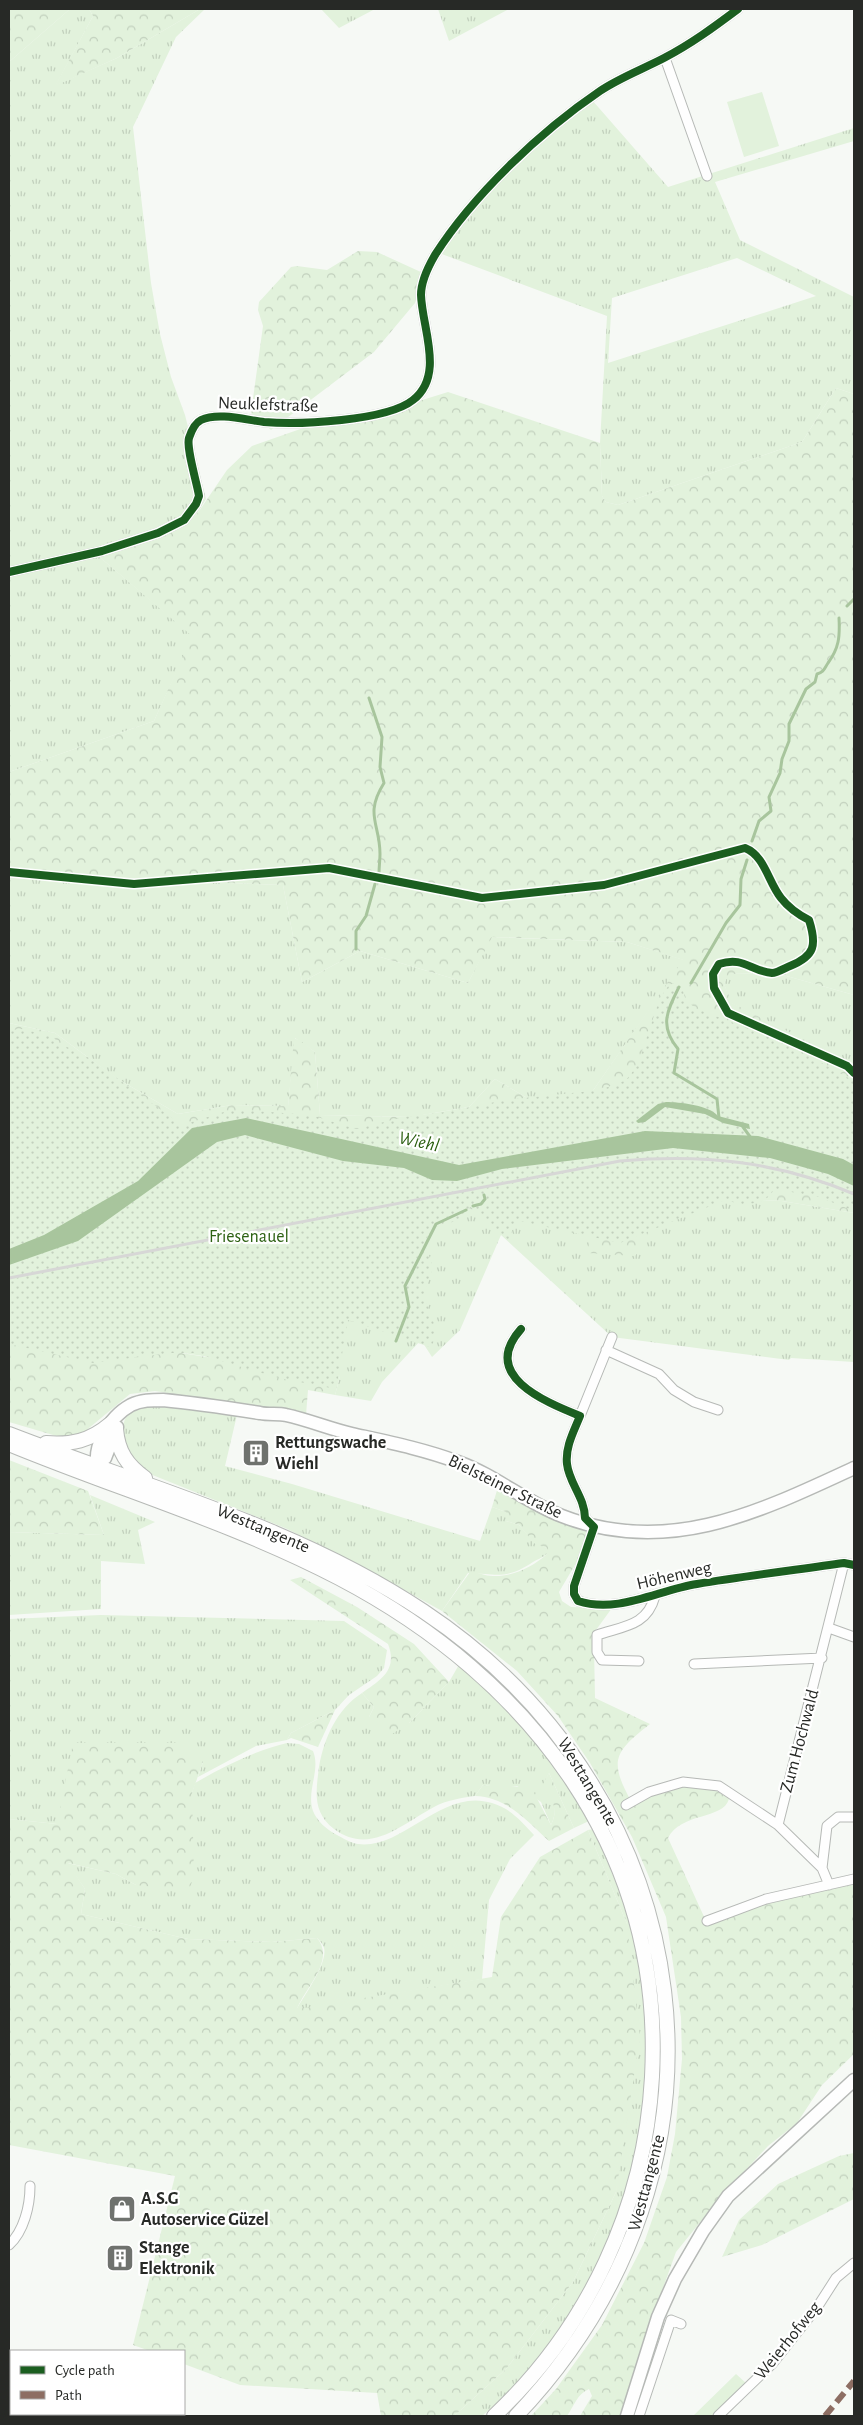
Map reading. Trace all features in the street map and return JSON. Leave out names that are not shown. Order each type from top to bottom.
[{"type":"main road","name":"Bielsteiner Straße","points":[[113,1427],[122,1412],[138,1402],[162,1400],[262,1414],[280,1422],[325,1428],[426,1451],[495,1478],[560,1515],[594,1527],[618,1531],[659,1533],[709,1526],[766,1508],[854,1468]]},
{"type":"main road","points":[[29,1441],[55,1444],[78,1442],[113,1427]]},
{"type":"main road","points":[[107,1483],[97,1466],[97,1452],[113,1427]]},
{"type":"main road","points":[[113,1427],[124,1458],[135,1471],[158,1488]]},
{"type":"main road","name":"Westtangente","points":[[9,1434],[266,1529],[338,1562],[406,1600],[466,1642],[532,1703],[561,1738],[596,1790],[631,1862],[654,1940],[664,2002],[667,2074],[658,2155],[634,2235],[607,2294],[569,2355],[516,2416]]},
{"type":"main road","name":"Westtangente","points":[[9,1444],[72,1470],[234,1531],[310,1564],[359,1589],[429,1633],[490,1684],[545,1741],[588,1804],[615,1860],[638,1929],[651,2009],[651,2091],[644,2146],[621,2226],[585,2302],[539,2369],[494,2416]]},
{"type":"main road","points":[[72,1470],[82,1470],[97,1466]]},
{"type":"main road","points":[[627,2416],[658,2317],[675,2279],[703,2231],[728,2196],[854,2080]]},
{"type":"street","points":[[707,176],[665,58],[693,42],[738,9]]},
{"type":"street","name":"Neuklefstraße","points":[[9,572],[102,551],[158,532],[184,520],[196,504],[199,496],[188,440],[200,420],[216,417],[267,422],[323,422],[398,408],[415,399],[426,385],[429,372],[430,355],[421,295],[423,280],[450,231],[495,181],[576,109],[602,90],[665,58]]},
{"type":"street","points":[[521,1329],[507,1350],[506,1360],[511,1373],[549,1403],[580,1416]]},
{"type":"street","points":[[594,1527],[585,1518],[585,1506],[567,1465],[568,1447],[612,1337]]},
{"type":"street","points":[[606,1350],[659,1374],[674,1390],[694,1402],[718,1410]]},
{"type":"street","name":"Höhenweg","points":[[594,1527],[574,1586],[574,1594],[578,1601],[587,1604],[615,1604],[656,1596],[694,1584],[844,1563],[854,1565]]},
{"type":"street","name":"Zum Hochwald","points":[[778,1825],[822,1658],[844,1563]]},
{"type":"street","name":"Höhenweg","points":[[639,1661],[602,1660],[596,1652],[597,1635],[644,1619],[652,1608],[656,1596]]},
{"type":"street","points":[[829,1628],[854,1637]]},
{"type":"street","points":[[694,1664],[822,1658]]},
{"type":"street","points":[[626,1805],[649,1792],[683,1782],[719,1786],[778,1825],[822,1868],[829,1885]]},
{"type":"street","points":[[822,1868],[827,1826],[838,1817],[854,1817]]},
{"type":"street","points":[[707,1921],[766,1899],[854,1880]]},
{"type":"street","points":[[9,2245],[20,2230],[30,2202],[30,2186]]},
{"type":"street","name":"Weierhofweg","points":[[718,2416],[772,2364],[818,2306],[836,2278],[854,2263]]},
{"type":"street","points":[[639,2416],[671,2320],[681,2324]]},
{"type":"green space","points":[[9,9],[70,9],[9,62]]},
{"type":"green space","points":[[70,9],[89,9],[93,16],[56,85],[117,58],[200,9],[205,9],[176,37],[133,127],[151,283],[160,334],[171,377],[185,415],[206,499],[197,514],[177,529],[96,554],[193,636],[154,721],[9,772],[9,62]]},
{"type":"green space","points":[[89,9],[200,9],[117,58],[55,86],[93,16]]},
{"type":"green space","points":[[321,9],[375,9],[339,28]]},
{"type":"green space","points":[[438,9],[509,9],[449,41]]},
{"type":"green space","points":[[762,92],[779,146],[744,157],[727,102]]},
{"type":"green space","points":[[592,100],[668,187],[854,128],[854,141],[715,182],[740,240],[854,297],[854,394],[836,388],[802,442],[618,505],[606,502],[602,496],[600,443],[607,316],[439,253],[487,195],[524,158]],"holes":[[[737,258],[816,296],[608,363],[612,298]]]},
{"type":"green space","points":[[358,251],[377,252],[423,273],[415,303],[374,352],[271,430],[251,413],[263,326],[258,310],[259,302],[291,267],[327,270]]},
{"type":"green space","points":[[836,388],[854,394],[854,995],[776,973],[729,974],[724,984],[732,1003],[854,1065],[854,1213],[782,1201],[743,1199],[664,1167],[659,1227],[635,1256],[588,1253],[591,1218],[480,1208],[312,1233],[217,1142],[9,1062],[9,1023],[55,1033],[116,1078],[178,1114],[232,1105],[288,1106],[294,1038],[315,1052],[320,1115],[411,1117],[469,1107],[495,1079],[529,1099],[592,1092],[683,960],[627,942],[492,937],[468,983],[360,951],[302,982],[283,885],[9,875],[9,772],[154,721],[192,636],[96,554],[177,529],[197,514],[227,470],[252,446],[306,427],[355,421],[448,392],[600,443],[602,496],[606,502],[618,505],[802,442]]},
{"type":"green space","points":[[9,875],[283,885],[302,982],[360,951],[468,983],[491,937],[627,942],[684,960],[592,1092],[529,1099],[495,1079],[469,1107],[411,1117],[320,1115],[315,1052],[295,1038],[288,1106],[232,1105],[178,1114],[116,1078],[55,1033],[9,1023]]},
{"type":"green space","points":[[776,973],[854,995],[854,1065],[731,1003],[724,984],[728,974]]},
{"type":"green space","name":"Friesenauel","points":[[680,981],[686,1001],[697,1009],[784,1042],[854,1081],[854,1211],[819,1197],[775,1189],[767,1198],[760,1202],[744,1205],[725,1200],[620,1243],[515,1220],[509,1241],[471,1206],[459,1219],[434,1228],[426,1240],[426,1248],[432,1269],[425,1296],[435,1328],[434,1341],[430,1347],[348,1320],[336,1389],[279,1378],[194,1353],[170,1353],[93,1363],[9,1344],[9,1030],[23,1029],[53,1037],[59,1043],[89,1058],[182,1125],[227,1111],[256,1111],[311,1115],[356,1129],[404,1117],[446,1112],[505,1100],[600,1090],[626,1080],[637,1066],[660,998],[669,985]]},
{"type":"green space","points":[[664,1167],[743,1199],[782,1201],[854,1213],[854,1362],[791,1358],[789,1360],[612,1337],[501,1235],[460,1330],[432,1357],[421,1340],[382,1382],[371,1401],[335,1395],[340,1376],[128,1345],[9,1268]]},
{"type":"green space","points":[[9,1325],[237,1362],[315,1364],[340,1376],[335,1395],[308,1390],[306,1415],[155,1391],[130,1394],[83,1433],[60,1437],[9,1422]]},
{"type":"green space","points":[[165,1405],[237,1415],[225,1466],[292,1484],[480,1541],[492,1507],[506,1512],[506,1521],[519,1525],[535,1543],[547,1548],[547,1554],[524,1568],[508,1574],[468,1573],[442,1611],[352,1561],[285,1528],[140,1470],[132,1461],[126,1447],[123,1432],[124,1423],[132,1412],[138,1409]]},
{"type":"green space","points":[[9,1460],[88,1491],[104,1535],[9,1532]]},
{"type":"green space","points":[[498,1487],[540,1511],[586,1531],[589,1535],[579,1558],[559,1592],[562,1601],[571,1607],[612,1608],[596,1630],[594,1647],[595,1698],[650,1724],[628,1743],[618,1759],[620,1777],[632,1803],[678,1783],[714,1789],[729,1799],[725,1806],[719,1810],[682,1824],[668,1838],[706,1921],[771,1899],[854,1881],[854,2054],[822,2085],[797,2123],[768,2146],[719,2199],[676,2252],[646,2335],[624,2416],[580,2416],[592,2396],[589,2389],[579,2397],[567,2416],[531,2416],[556,2389],[602,2325],[644,2243],[667,2177],[675,2134],[682,2059],[681,2017],[666,1917],[632,1837],[590,1763],[558,1716],[517,1671],[442,1611],[470,1572],[490,1576],[507,1575],[529,1567],[547,1554],[547,1548],[535,1544],[519,1525],[506,1521],[506,1512],[492,1507]]},
{"type":"green space","points":[[90,1495],[155,1522],[138,1530],[145,1564],[101,1561],[101,1609],[9,1615],[9,1532],[104,1535]]},
{"type":"green space","points":[[301,1577],[357,1607],[414,1644],[449,1682],[409,1723],[392,1734],[370,1721],[369,1717],[374,1707],[362,1693],[381,1679],[389,1668],[391,1653],[388,1644],[290,1580]]},
{"type":"green space","points":[[101,1615],[344,1621],[387,1650],[384,1668],[377,1676],[349,1695],[335,1710],[291,1733],[287,1740],[256,1746],[198,1777],[203,1762],[57,1824],[9,1819],[9,1619]]},
{"type":"green space","points":[[460,1663],[513,1713],[555,1765],[589,1821],[574,1828],[549,1773],[544,1784],[555,1808],[551,1825],[541,1802],[517,1786],[505,1788],[483,1785],[475,1796],[439,1805],[386,1835],[360,1839],[347,1837],[334,1829],[322,1816],[317,1801],[317,1784],[324,1745],[333,1725],[345,1707],[362,1693],[374,1707],[369,1717],[409,1723],[449,1682]]},
{"type":"green space","points":[[335,1710],[318,1747],[291,1738],[287,1740],[291,1733]]},
{"type":"green space","points":[[73,1743],[177,1743],[203,1762],[192,1793],[194,1877],[190,1887],[177,1890],[136,1885],[116,1874],[68,1863],[85,1889],[81,1914],[188,1939],[272,1942],[317,1938],[322,1947],[321,1965],[297,2009],[492,1977],[501,1917],[540,1857],[588,1830],[627,1924],[640,2037],[616,2192],[573,2282],[506,2369],[454,2416],[381,2416],[377,2393],[240,2385],[185,2364],[185,2350],[147,2350],[133,2345],[175,2176],[9,2145],[9,1819],[57,1824]]},
{"type":"green space","points":[[287,1743],[299,1744],[313,1751],[315,1766],[311,1803],[313,1811],[326,1828],[352,1843],[375,1843],[391,1838],[439,1811],[456,1804],[474,1800],[492,1803],[504,1808],[534,1835],[510,1859],[489,1900],[482,1979],[296,2010],[319,1971],[322,1962],[324,1948],[317,1938],[272,1942],[188,1939],[81,1914],[85,1889],[67,1863],[116,1874],[136,1885],[192,1793],[195,1783],[263,1750]]},
{"type":"green space","points":[[549,1773],[574,1828],[549,1841],[507,1805],[486,1797],[475,1796],[483,1785],[532,1789],[551,1825],[554,1809],[552,1799],[543,1784]]},
{"type":"green space","points":[[594,1829],[614,1877],[631,1927],[639,1961],[645,2004],[647,2048],[645,2092],[629,2179],[615,2221],[598,2262],[559,2333],[523,2377],[482,2416],[454,2416],[506,2369],[573,2282],[616,2192],[627,1924],[588,1830]]},
{"type":"green space","points":[[854,2153],[854,2199],[762,2245],[722,2257],[739,2220],[778,2184],[839,2156]]},
{"type":"green space","points":[[736,2374],[746,2383],[739,2393],[713,2416],[693,2416]]},
{"type":"shaded area","points":[[666,1102],[708,1109],[718,1116],[749,1124],[750,1129],[723,1123],[705,1114],[665,1107],[645,1122],[638,1123],[636,1121],[658,1104]]},
{"type":"shaded area","points":[[246,1118],[459,1165],[645,1131],[758,1136],[843,1159],[854,1165],[854,1186],[828,1174],[770,1158],[673,1148],[502,1169],[457,1181],[432,1180],[404,1168],[343,1161],[245,1135],[217,1142],[78,1241],[9,1265],[9,1249],[44,1235],[138,1181],[192,1128]]},
{"type":"waterway","points":[[847,606],[854,599]]},
{"type":"waterway","points":[[752,841],[759,821],[771,811],[769,797],[780,773],[782,759],[789,741],[789,724],[806,689],[815,682],[817,674],[824,670],[837,647],[839,618]]},
{"type":"waterway","points":[[369,698],[382,737],[380,767],[384,783],[378,794],[374,811],[380,854],[379,874]]},
{"type":"waterway","points":[[691,983],[726,923],[740,905],[741,879],[747,860]]},
{"type":"waterway","points":[[356,949],[356,931],[366,916],[375,884]]},
{"type":"waterway","points":[[679,987],[668,1011],[667,1018],[668,1033],[678,1049],[674,1073],[717,1099],[719,1118]]},
{"type":"waterway","points":[[743,1127],[751,1138]]},
{"type":"waterway","points":[[473,1206],[481,1204],[485,1199],[484,1195]]},
{"type":"waterway","points":[[396,1341],[409,1307],[405,1286],[436,1224],[466,1210]]},
{"type":"railway","points":[[9,1278],[620,1161],[681,1159],[739,1162],[796,1174],[854,1194]]},
{"type":"marked path","points":[[825,2416],[854,2381]]},
{"type":"cycle path","points":[[9,572],[102,551],[158,533],[184,520],[196,504],[199,496],[188,443],[193,428],[201,420],[215,417],[279,423],[342,420],[384,413],[413,400],[423,390],[428,378],[430,364],[421,295],[427,270],[451,232],[488,187],[555,125],[600,91],[684,47],[738,9]]},
{"type":"cycle path","points":[[9,872],[134,884],[329,868],[482,898],[604,885],[745,848],[752,852],[762,863],[777,892],[784,901],[794,911],[809,920],[813,936],[812,949],[805,958],[774,973],[764,972],[735,962],[719,964],[713,974],[714,988],[728,1013],[847,1066],[854,1073]]},
{"type":"cycle path","points":[[521,1329],[510,1345],[508,1360],[512,1373],[521,1384],[534,1394],[549,1403],[580,1416],[569,1445],[567,1464],[568,1471],[582,1504],[585,1518],[594,1527],[574,1586],[574,1594],[578,1601],[608,1605],[638,1600],[697,1584],[844,1563],[854,1565]]},
{"type":"place","name":"Rettungswache Wiehl","points":[[256,1453]]},
{"type":"place","name":"A.S.G Autoservice Güzel","points":[[122,2209]]},
{"type":"place","name":"Stange Elektronik","points":[[120,2258]]},
{"type":"water label","name":"Wiehl","points":[[419,1142]]}]
